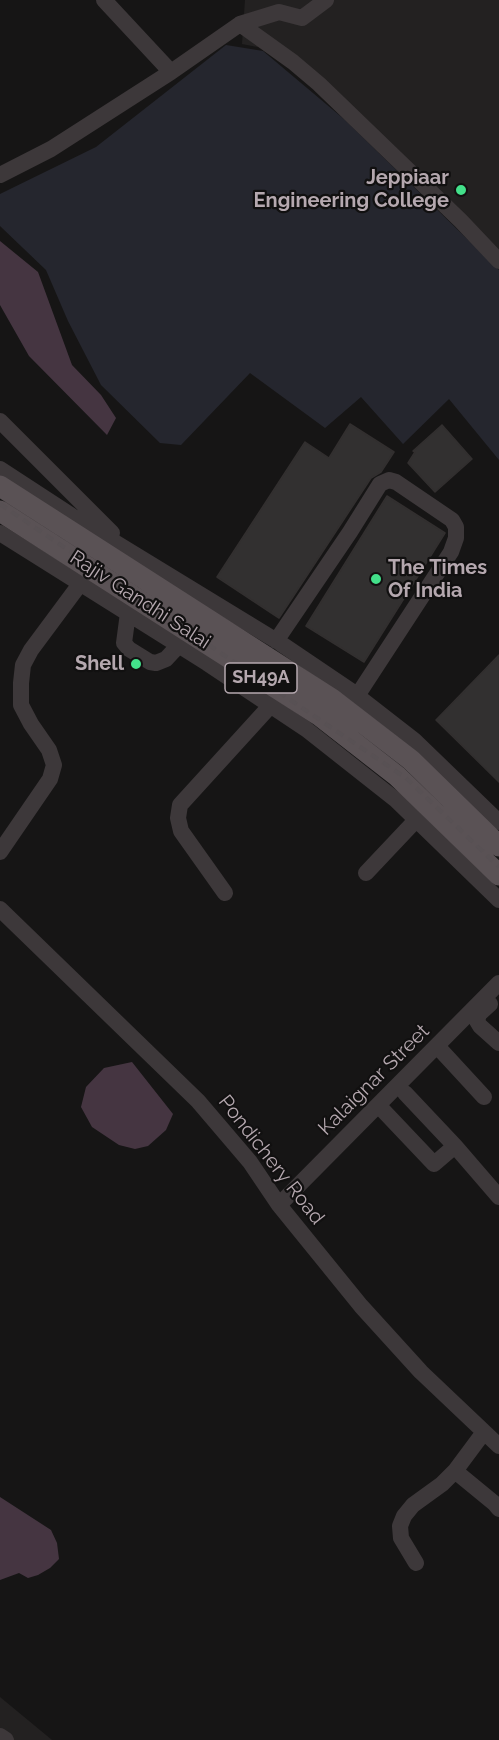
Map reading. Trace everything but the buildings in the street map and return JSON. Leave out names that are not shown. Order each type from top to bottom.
[{"type":"main road","name":"Rajiv Gandhi Salai","points":[[0,486],[53,512],[332,699],[411,760],[499,846]]},
{"type":"main road","name":"Rajiv Gandhi Salai","points":[[0,511],[320,716],[397,776],[499,875]]},
{"type":"street","points":[[104,0],[171,72]]},
{"type":"street","points":[[0,175],[51,149],[171,72],[240,24],[283,6],[302,18],[326,0]]},
{"type":"street","points":[[240,24],[319,84],[461,221],[499,261]]},
{"type":"street","points":[[0,421],[134,554]]},
{"type":"street","points":[[0,469],[53,512],[134,554],[276,641],[357,696],[414,740],[499,822]]},
{"type":"street","points":[[276,641],[380,484],[389,480],[396,482],[433,507],[452,520],[456,527],[456,538],[451,552],[357,696]]},
{"type":"street","points":[[0,533],[179,645],[315,736],[396,800],[499,900]]},
{"type":"street","points":[[0,852],[50,780],[54,765],[50,750],[31,724],[21,705],[23,665],[31,650],[80,584]]},
{"type":"street","points":[[128,613],[123,643],[129,649],[150,662],[156,663],[166,659],[179,645]]},
{"type":"street","points":[[225,892],[181,831],[177,818],[180,805],[271,705]]},
{"type":"street","points":[[366,873],[416,820]]},
{"type":"street","name":"Pondichery Road","points":[[0,909],[198,1101],[250,1162],[279,1205],[361,1306],[421,1372],[499,1446]]},
{"type":"street","name":"Kalaignar Street","points":[[279,1205],[499,983]]},
{"type":"street","points":[[499,994],[479,1014],[477,1021],[499,1043]]},
{"type":"street","points":[[437,1046],[484,1097]]},
{"type":"street","points":[[405,1093],[499,1197]]},
{"type":"street","points":[[378,1106],[434,1164],[455,1146]]},
{"type":"street","points":[[416,1563],[401,1538],[400,1526],[404,1516],[413,1505],[442,1484],[455,1471],[484,1432]]},
{"type":"street","points":[[455,1471],[499,1509]]},
{"type":"street","points":[[0,1737],[6,1740]]},
{"type":"shaded area","name":"Jeppiaar Engineering College","points":[[245,0],[499,0],[499,264],[348,116],[268,49],[242,44]]},
{"type":"shaded area","points":[[226,45],[263,51],[345,120],[499,270],[499,460],[449,399],[403,444],[361,397],[325,428],[250,373],[181,445],[160,443],[101,385],[68,321],[46,270],[0,226],[0,194],[96,147]]},
{"type":"shaded area","points":[[0,241],[38,272],[72,365],[101,395],[116,418],[107,435],[29,356],[0,305]]},
{"type":"shaded area","points":[[132,1062],[173,1114],[166,1130],[148,1146],[135,1149],[119,1145],[92,1127],[81,1107],[86,1087],[104,1068]]},
{"type":"shaded area","points":[[0,1497],[51,1530],[57,1543],[59,1559],[50,1568],[28,1578],[19,1573],[0,1580]]},
{"type":"shaded area","points":[[0,1697],[52,1740],[0,1740]]},
{"type":"railway","points":[[0,504],[406,778],[499,867]]},
{"type":"place","name":"Jeppiaar Engineering College","points":[[461,190]]},
{"type":"place","name":"The Times Of India","points":[[376,579]]},
{"type":"place","name":"Shell","points":[[136,664]]}]
